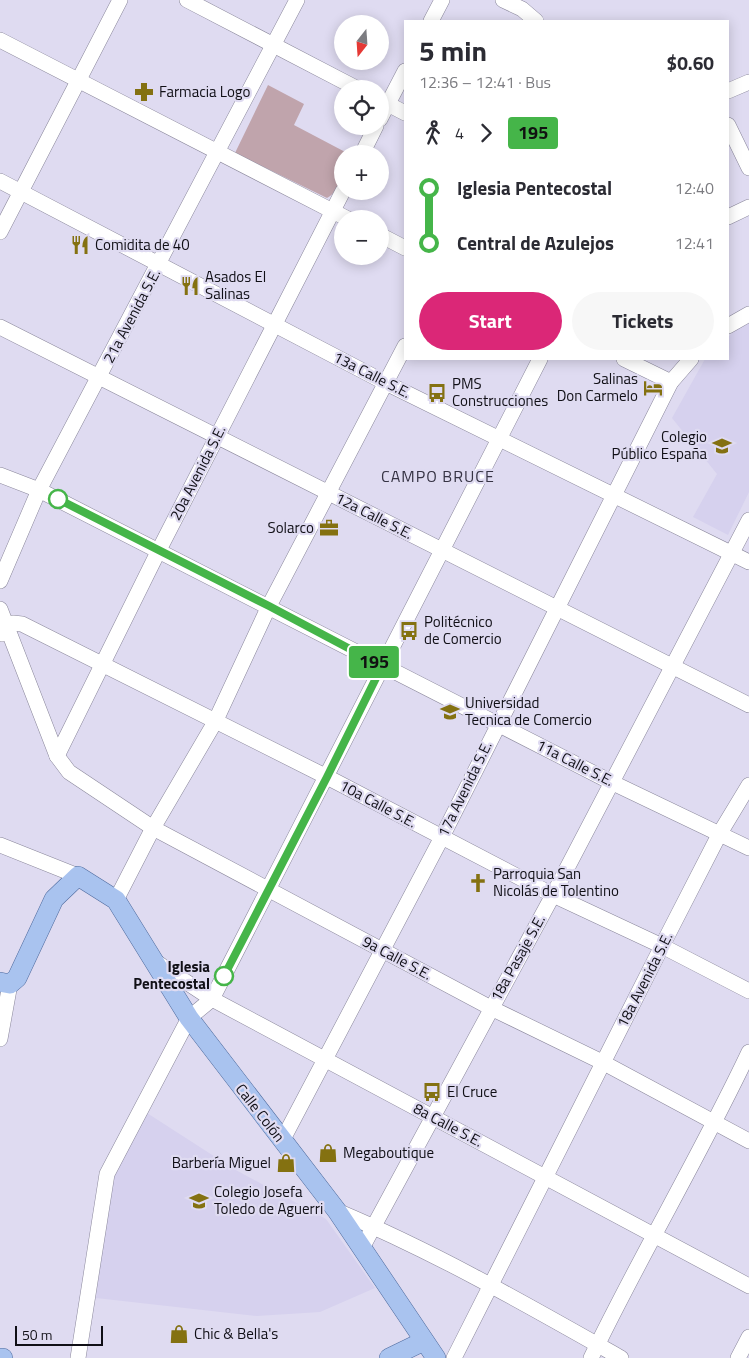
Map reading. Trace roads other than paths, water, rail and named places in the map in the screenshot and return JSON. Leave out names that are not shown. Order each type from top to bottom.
[{"type":"main road","name":"Calle Colón","points":[[78,876],[116,900],[189,1018],[337,1211],[436,1358]]},
{"type":"main road","points":[[5,983],[17,978],[54,900],[78,876]]},
{"type":"main road","points":[[389,1358],[424,1341]]},
{"type":"street","points":[[0,232],[120,0]]},
{"type":"street","points":[[187,0],[341,80]]},
{"type":"street","name":"21a Avenida S.E.","points":[[0,581],[39,490],[297,0]]},
{"type":"street","points":[[432,20],[442,0]]},
{"type":"street","points":[[503,0],[523,5],[535,20]]},
{"type":"street","points":[[0,40],[78,82],[333,211]]},
{"type":"street","points":[[389,94],[404,72]]},
{"type":"street","points":[[729,92],[749,82]]},
{"type":"street","points":[[389,105],[404,112]]},
{"type":"street","points":[[729,127],[749,168]]},
{"type":"street","name":"13a Calle S.E.","points":[[0,180],[386,383],[749,562]]},
{"type":"street","name":"20a Avenida S.E.","points":[[57,756],[159,550],[338,200]]},
{"type":"street","points":[[729,217],[749,207]]},
{"type":"street","points":[[389,240],[404,247]]},
{"type":"street","points":[[729,325],[747,314]]},
{"type":"street","name":"12a Calle S.E.","points":[[0,327],[749,705]]},
{"type":"street","points":[[116,900],[153,828],[215,722],[269,606],[404,348]]},
{"type":"street","points":[[78,1358],[107,1174],[189,1018],[212,1000],[539,360]]},
{"type":"street","points":[[626,360],[671,382]]},
{"type":"street","name":"17a Avenida S.E.","points":[[282,1141],[442,837],[671,382],[690,360]]},
{"type":"street","name":"11a Calle S.E.","points":[[0,475],[39,490],[611,782],[749,848]]},
{"type":"street","points":[[672,666],[749,520]]},
{"type":"street","name":"9a Calle S.E.","points":[[0,609],[3,631],[57,756],[69,772],[153,828],[491,1008],[602,1062],[749,1140]]},
{"type":"street","name":"10a Calle S.E.","points":[[3,631],[13,623],[22,624],[327,777],[553,895],[662,946],[749,991]]},
{"type":"street","name":"18a Pasaje S.E.","points":[[362,1248],[553,895],[672,666]]},
{"type":"street","name":"18a Avenida S.E.","points":[[454,1358],[602,1062],[720,833],[749,785]]},
{"type":"street","points":[[0,846],[78,876]]},
{"type":"street","name":"8a Calle S.E.","points":[[150,957],[212,1000],[433,1116],[749,1286]]},
{"type":"street","points":[[0,1039],[5,983]]},
{"type":"street","points":[[594,1351],[654,1234],[716,1121],[749,1052]]},
{"type":"street","points":[[337,1211],[374,1227],[490,1286],[594,1351],[621,1358]]},
{"type":"street","points":[[738,1358],[749,1337]]},
{"type":"place","name":"Farmacia Logo","points":[[144,92]]},
{"type":"place","name":"Comidita de 40","points":[[80,245]]},
{"type":"place","name":"Asados El Salinas","points":[[190,286]]},
{"type":"place","name":"Salinas Don Carmelo","points":[[653,388]]},
{"type":"place","name":"PMS Construcciones","points":[[437,393]]},
{"type":"place","name":"Colegio Público España","points":[[722,446]]},
{"type":"place","name":"Solarco","points":[[329,528]]},
{"type":"place","name":"Politécnico de Comercio","points":[[409,631]]},
{"type":"place","name":"Universidad Tecnica de Comercio","points":[[450,712]]},
{"type":"place","name":"Parroquia San Nicolás de Tolentino","points":[[478,883]]},
{"type":"place","name":"Iglesia Pentecostal","points":[[224,976]]},
{"type":"place","name":"El Cruce","points":[[432,1092]]},
{"type":"place","name":"Megaboutique","points":[[328,1153]]},
{"type":"place","name":"Barbería Miguel","points":[[286,1163]]},
{"type":"place","name":"Colegio Josefa Toledo de Aguerri","points":[[199,1201]]},
{"type":"place","name":"Chic & Bella's","points":[[179,1334]]},
{"type":"district","name":"CAMPO BRUCE","points":[[438,476]]}]
